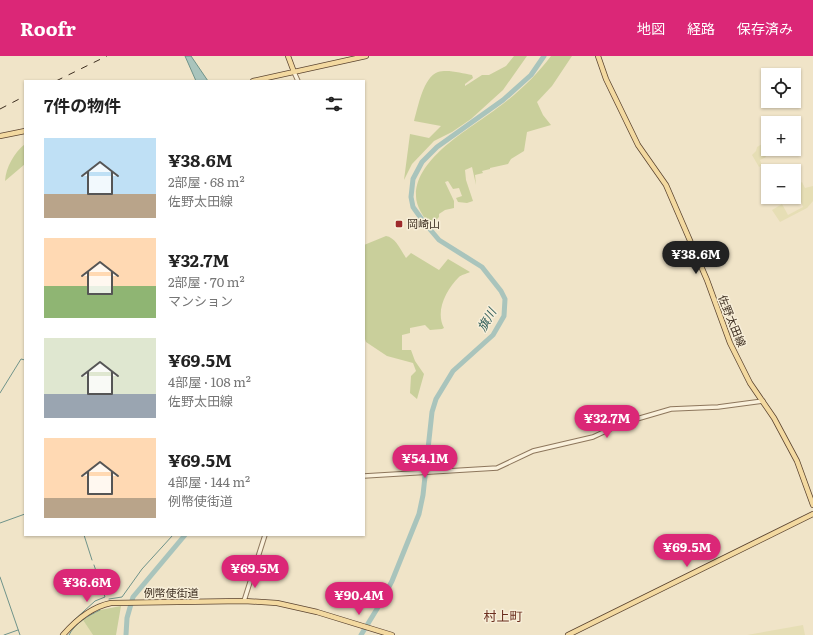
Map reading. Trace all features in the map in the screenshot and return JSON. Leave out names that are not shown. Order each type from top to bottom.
[{"type":"main road","points":[[288,56],[294,72]]},
{"type":"main road","points":[[258,80],[366,56]]},
{"type":"main road","name":"佐野太田線","points":[[598,56],[606,78],[638,145],[666,186],[707,280],[730,343],[750,383],[774,418],[797,461],[813,505]]},
{"type":"main road","points":[[0,136],[24,131]]},
{"type":"main road","points":[[568,635],[813,514]]},
{"type":"main road","points":[[244,601],[281,604],[328,615],[392,635]]},
{"type":"main road","name":"例幣使街道","points":[[63,635],[79,619],[96,608],[107,604],[126,602],[244,601]]},
{"type":"street","points":[[294,72],[298,80]]},
{"type":"street","points":[[365,476],[498,468],[533,451],[594,437],[623,423],[675,408],[718,407],[763,401]]},
{"type":"street","points":[[244,601],[265,536]]},
{"type":"shaded area","points":[[761,145],[761,156],[766,157],[760,160],[762,164],[759,167],[752,155],[756,151],[757,147]]},
{"type":"shaded area","points":[[801,183],[805,188],[813,186],[813,201],[807,208],[780,222],[772,210],[782,204],[788,215],[803,207],[801,202]]},
{"type":"shaded area","points":[[83,620],[93,635],[69,635],[75,627]]},
{"type":"shaded area","points":[[803,625],[805,635],[747,635]]},
{"type":"green space","points":[[514,56],[527,56],[503,90],[471,119],[452,132],[434,141],[412,164],[404,180],[410,134],[429,138],[441,126],[414,121],[428,80],[433,75],[442,71],[472,75],[473,78],[465,84],[465,86],[482,75],[489,75],[506,66]]},
{"type":"green space","points":[[551,56],[572,56],[552,86],[537,102],[543,115],[551,125],[527,132],[524,151],[511,159],[508,164],[490,168],[482,171],[483,173],[475,175],[476,185],[472,167],[465,170],[466,180],[473,201],[467,203],[458,202],[456,198],[462,196],[459,188],[453,189],[448,181],[445,182],[454,201],[454,208],[445,210],[439,214],[439,217],[430,226],[421,212],[416,200],[418,182],[424,169],[434,157],[459,135],[519,91],[533,78]]},
{"type":"green space","points":[[24,145],[24,165],[5,181],[11,161]]},
{"type":"green space","points":[[386,236],[395,241],[406,258],[411,253],[439,270],[448,259],[470,272],[459,277],[446,294],[441,308],[444,328],[430,330],[425,325],[410,328],[410,333],[402,335],[402,350],[411,350],[415,361],[424,374],[417,399],[410,393],[411,376],[416,371],[413,363],[387,356],[366,342],[365,245]]},
{"type":"green space","points":[[121,606],[116,635],[93,635],[83,620],[100,610]]},
{"type":"water","points":[[185,56],[191,56],[207,80],[196,80]]},
{"type":"waterway","name":"旗川","points":[[361,635],[392,581],[419,514],[423,495],[432,412],[436,399],[453,371],[493,335],[504,316],[505,299],[501,291],[482,267],[439,240],[413,207],[411,197],[413,179],[422,162],[437,147],[503,100],[531,75],[544,56]]},
{"type":"waterway","points":[[0,393],[21,359],[24,360]]},
{"type":"waterway","points":[[0,523],[24,514]]},
{"type":"waterway","points":[[84,536],[92,560]]},
{"type":"waterway","points":[[109,599],[122,597],[142,569],[172,536]]},
{"type":"waterway","points":[[126,635],[127,618],[133,597],[184,536]]},
{"type":"waterway","points":[[71,623],[95,601],[105,597],[94,565]]},
{"type":"waterway","points":[[0,577],[20,635]]},
{"type":"waterway","points":[[69,635],[78,623],[100,610]]},
{"type":"waterway","points":[[4,635],[18,630]]},
{"type":"railway","points":[[58,80],[107,56]]},
{"type":"railway","points":[[0,109],[24,97]]},
{"type":"place","name":"岡崎山","points":[[399,224]]},
{"type":"district","name":"村上町","points":[[503,616]]}]
